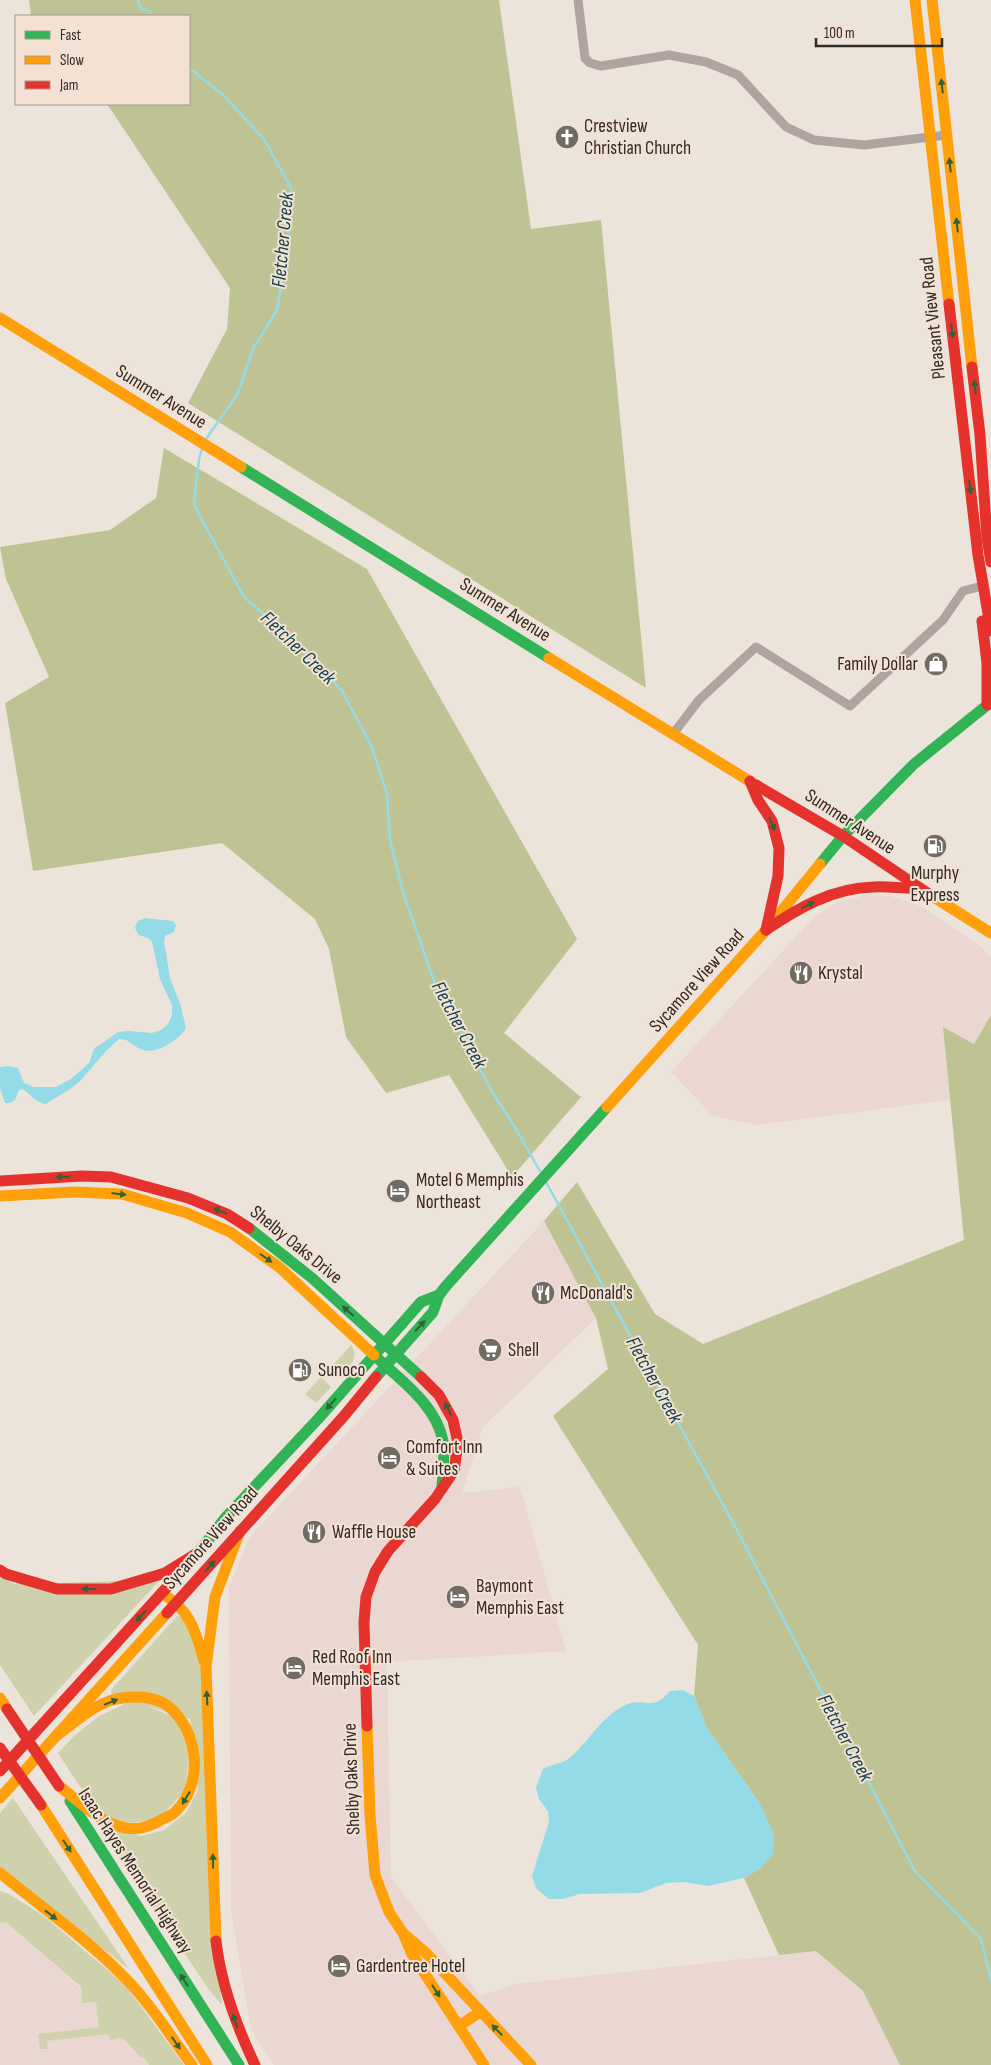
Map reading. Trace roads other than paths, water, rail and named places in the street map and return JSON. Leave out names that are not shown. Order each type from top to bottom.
[{"type":"main road","name":"Pleasant View Road","points":[[915,0],[964,438],[982,586],[991,631]]},
{"type":"main road","name":"Pleasant View Road","points":[[932,0],[963,281],[986,436],[987,538],[991,562]]},
{"type":"main road","points":[[947,283],[963,281]]},
{"type":"main road","name":"Summer Avenue","points":[[0,318],[673,734],[844,836],[920,888],[991,932]]},
{"type":"main road","points":[[985,606],[982,617],[988,671],[989,703]]},
{"type":"main road","name":"Sycamore View Road","points":[[0,1798],[344,1416],[395,1354],[433,1312],[439,1295],[766,930],[844,836],[914,764],[989,703]]},
{"type":"main road","points":[[750,781],[758,800],[772,820],[778,838],[780,865],[777,889],[766,930]]},
{"type":"main road","points":[[766,930],[785,916],[820,899],[854,889],[872,887],[920,888]]},
{"type":"main road","name":"Shelby Oaks Drive","points":[[0,1181],[82,1176],[111,1177],[188,1198],[227,1214],[247,1226],[312,1278],[395,1354],[410,1365],[439,1395],[453,1420],[458,1444],[454,1471],[418,1520],[388,1551],[370,1582],[365,1603],[365,1659],[373,1864],[378,1887],[389,1912],[403,1933],[412,1954],[484,2065]]},
{"type":"main road","name":"Shelby Oaks Drive","points":[[0,1196],[80,1192],[122,1194],[187,1213],[230,1232],[279,1267],[420,1398],[438,1422],[444,1442],[442,1487]]},
{"type":"main road","name":"Sycamore View Road","points":[[0,1771],[199,1552],[226,1517],[313,1424],[421,1302],[439,1295]]},
{"type":"main road","points":[[240,1531],[215,1597],[206,1666],[214,1920],[219,1968],[238,2030],[255,2065]]},
{"type":"main road","points":[[0,1570],[6,1574],[57,1589],[111,1589],[165,1573],[199,1552]]},
{"type":"main road","points":[[161,1593],[177,1602],[194,1629],[206,1666]]},
{"type":"main road","points":[[56,1737],[92,1711],[116,1699],[139,1696],[157,1700],[170,1706],[181,1717],[194,1744],[195,1760],[190,1792],[182,1805],[161,1822],[133,1830],[115,1825],[96,1814],[59,1786]]},
{"type":"main road","name":"Isaac Hayes Memorial Highway","points":[[0,1698],[84,1822],[239,2065]]},
{"type":"main road","points":[[0,1748],[41,1804],[207,2065]]},
{"type":"main road","points":[[0,1873],[94,1949],[130,1983],[159,2018],[192,2065]]},
{"type":"main road","points":[[0,1886],[28,1897]]},
{"type":"main road","points":[[403,1933],[426,1954],[531,2065]]},
{"type":"main road","points":[[459,2026],[480,2012]]},
{"type":"street","points":[[578,0],[585,58],[590,63],[600,66],[669,54],[706,62],[738,75],[786,127],[814,140],[864,145],[947,135]]},
{"type":"street","points":[[964,438],[986,436]]},
{"type":"street","points":[[673,734],[699,700],[756,647],[850,706],[943,620],[964,591],[982,586]]},
{"type":"water","points":[[145,918],[173,921],[176,925],[174,932],[165,936],[164,941],[170,978],[181,1006],[186,1029],[165,1046],[153,1051],[140,1049],[128,1041],[119,1039],[78,1083],[46,1104],[36,1100],[22,1089],[19,1090],[13,1102],[5,1103],[0,1088],[0,1067],[18,1068],[24,1083],[33,1087],[56,1087],[71,1079],[89,1063],[94,1049],[118,1032],[152,1033],[161,1030],[168,1024],[172,1015],[172,1005],[160,979],[152,942],[148,938],[139,935],[135,928],[138,921]]},
{"type":"water","points":[[683,1690],[694,1696],[707,1728],[760,1804],[774,1834],[773,1854],[761,1868],[744,1878],[708,1886],[684,1882],[666,1883],[640,1893],[580,1894],[563,1899],[549,1899],[536,1888],[532,1876],[549,1822],[548,1811],[539,1799],[536,1787],[543,1769],[568,1759],[603,1722],[619,1709],[628,1704],[640,1702],[654,1703],[670,1691]]},
{"type":"waterway","name":"Fletcher Creek","points":[[138,0],[141,9],[150,11],[151,15]]},
{"type":"waterway","name":"Fletcher Creek","points":[[190,69],[223,95],[264,139],[292,190],[287,251],[277,310],[253,349],[237,395],[206,439]]},
{"type":"waterway","name":"Fletcher Creek","points":[[202,449],[199,459],[194,505],[244,597],[300,645],[342,691],[372,747],[387,794],[390,840],[403,892],[434,981],[491,1090],[541,1173]]},
{"type":"waterway","name":"Fletcher Creek","points":[[546,1182],[737,1530],[915,1871],[981,1939],[991,1980]]},
{"type":"place","name":"Crestview Christian Church","points":[[567,137]]},
{"type":"place","name":"Family Dollar","points":[[936,664]]},
{"type":"place","name":"Murphy Express","points":[[935,846]]},
{"type":"place","name":"Krystal","points":[[801,973]]},
{"type":"place","name":"Motel 6 Memphis Northeast","points":[[398,1191]]},
{"type":"place","name":"McDonald's","points":[[543,1293]]},
{"type":"place","name":"Shell","points":[[490,1350]]},
{"type":"place","name":"Sunoco","points":[[300,1370]]},
{"type":"place","name":"Comfort Inn & Suites","points":[[389,1458]]},
{"type":"place","name":"Waffle House","points":[[314,1532]]},
{"type":"place","name":"Baymont Memphis East","points":[[458,1597]]},
{"type":"place","name":"Red Roof Inn Memphis East","points":[[294,1668]]},
{"type":"place","name":"Gardentree Hotel","points":[[339,1966]]}]
